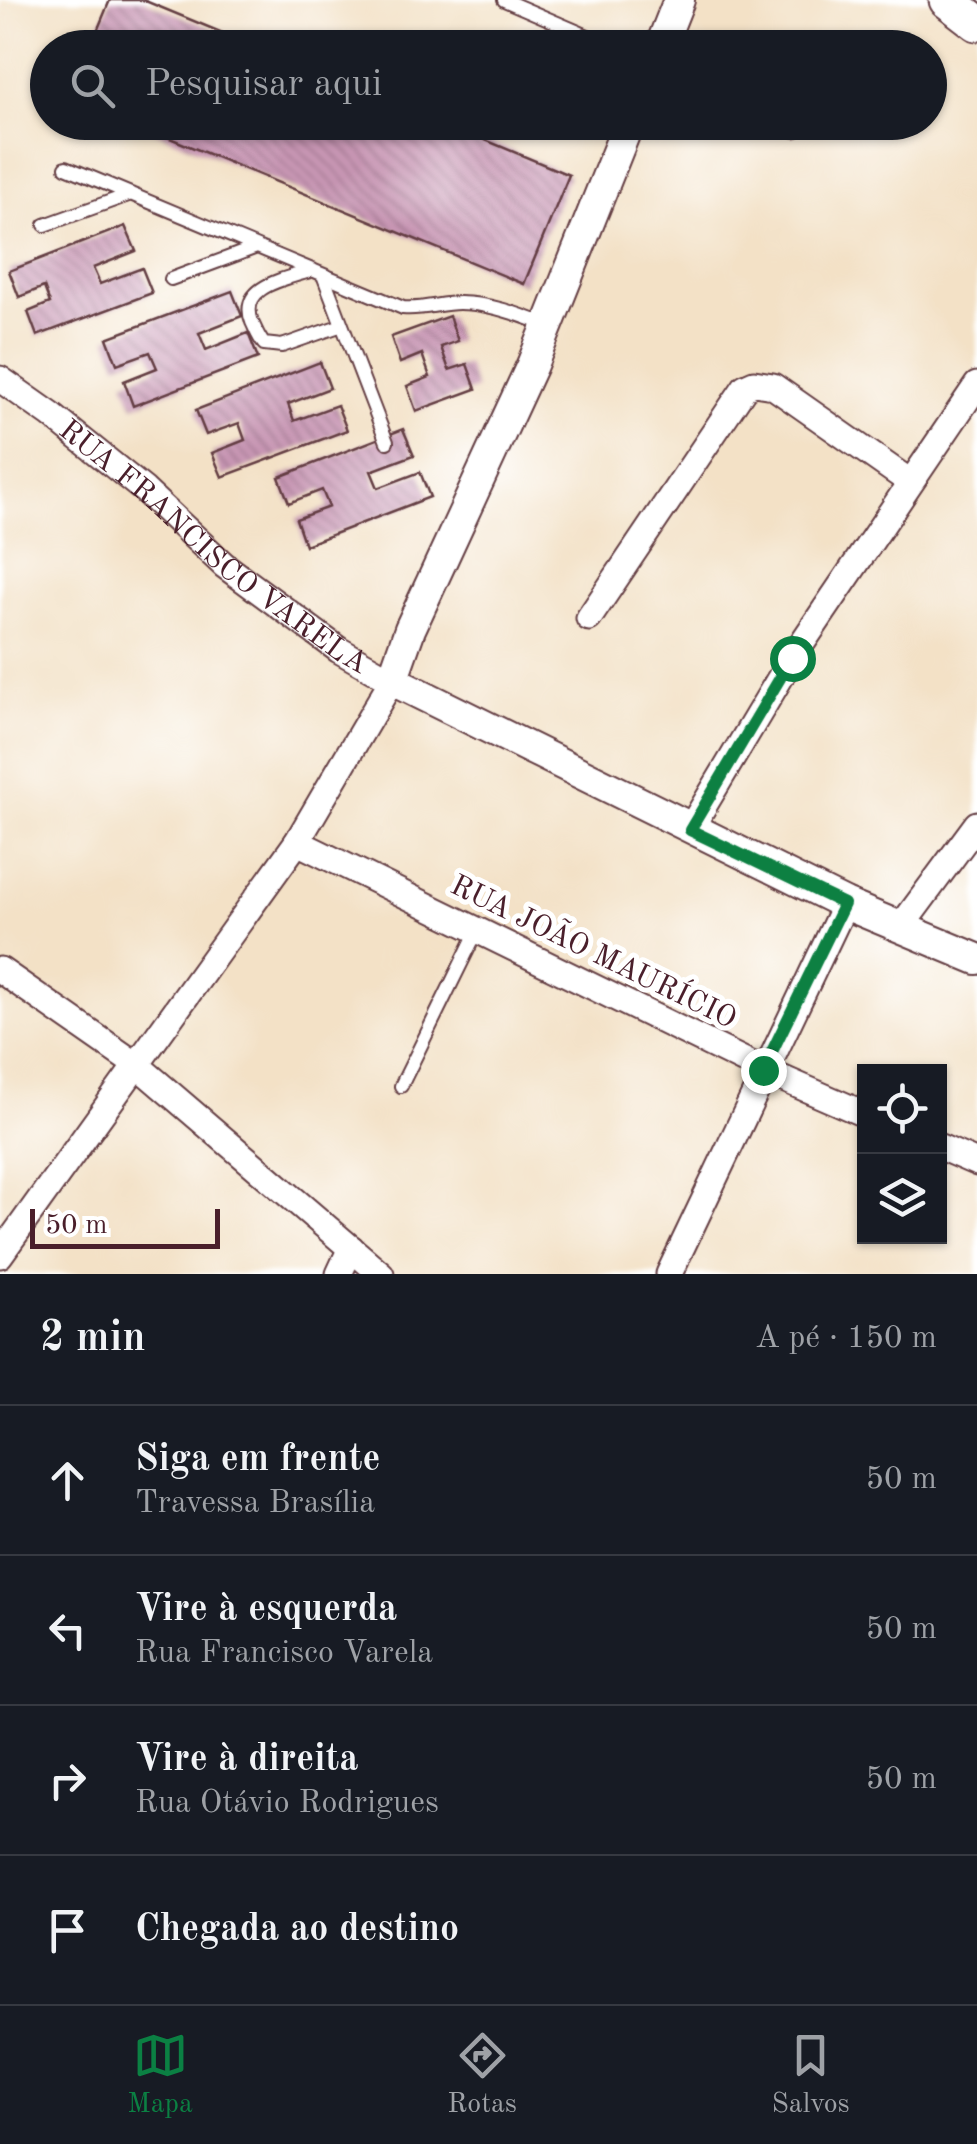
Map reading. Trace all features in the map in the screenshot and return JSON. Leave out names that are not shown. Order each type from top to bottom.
[{"type":"main road","points":[[948,0],[977,23]]},
{"type":"street","points":[[667,30],[679,0]]},
{"type":"street","points":[[0,1255],[297,842],[392,680],[410,629],[548,326],[623,140]]},
{"type":"street","name":"RUA FRANCISCO VARELA","points":[[0,379],[144,490],[238,575],[340,650],[690,830],[844,904],[977,960]]},
{"type":"street","points":[[589,618],[745,387],[754,383],[772,386],[910,482]]},
{"type":"street","points":[[690,830],[792,658],[977,385]]},
{"type":"street","points":[[900,928],[977,824]]},
{"type":"street","name":"RUA JOÃO MAURÍCIO","points":[[297,842],[763,1070],[857,1111]]},
{"type":"street","points":[[669,1274],[844,904]]},
{"type":"street","points":[[0,970],[138,1066],[381,1274]]},
{"type":"street","points":[[947,1150],[977,1163]]},
{"type":"street","points":[[338,1274],[351,1248]]},
{"type":"lane","points":[[504,0],[574,30]]},
{"type":"lane","points":[[66,166],[403,308],[432,309],[462,303],[515,312],[548,326]]},
{"type":"lane","points":[[46,225],[131,194]]},
{"type":"lane","points":[[172,279],[257,247]]},
{"type":"lane","points":[[318,273],[263,287],[254,294],[248,311],[258,338],[264,344],[282,346],[342,325]]},
{"type":"lane","points":[[318,273],[387,442]]},
{"type":"lane","points":[[401,1086],[477,931]]},
{"type":"building","points":[[110,0],[143,0],[216,30],[98,30]]},
{"type":"building","points":[[175,140],[485,140],[569,175],[524,284]]},
{"type":"building","points":[[125,226],[136,251],[93,268],[100,284],[142,268],[152,293],[37,336],[28,312],[50,303],[44,287],[19,297],[9,271]]},
{"type":"building","points":[[232,291],[242,316],[199,333],[206,350],[248,333],[258,358],[133,406],[124,381],[157,368],[150,352],[117,364],[107,338]]},
{"type":"building","points":[[449,316],[458,341],[441,347],[449,370],[467,364],[476,389],[416,411],[407,386],[430,377],[422,354],[400,363],[391,337]]},
{"type":"building","points":[[320,362],[330,388],[288,404],[294,421],[337,405],[347,430],[222,477],[212,453],[245,440],[239,423],[206,435],[196,410]]},
{"type":"building","points":[[403,429],[414,455],[371,471],[378,488],[420,472],[430,497],[305,545],[296,519],[329,507],[322,490],[289,503],[279,477]]},
{"type":"route","points":[[763,1070],[844,904],[690,830],[792,658]]}]
